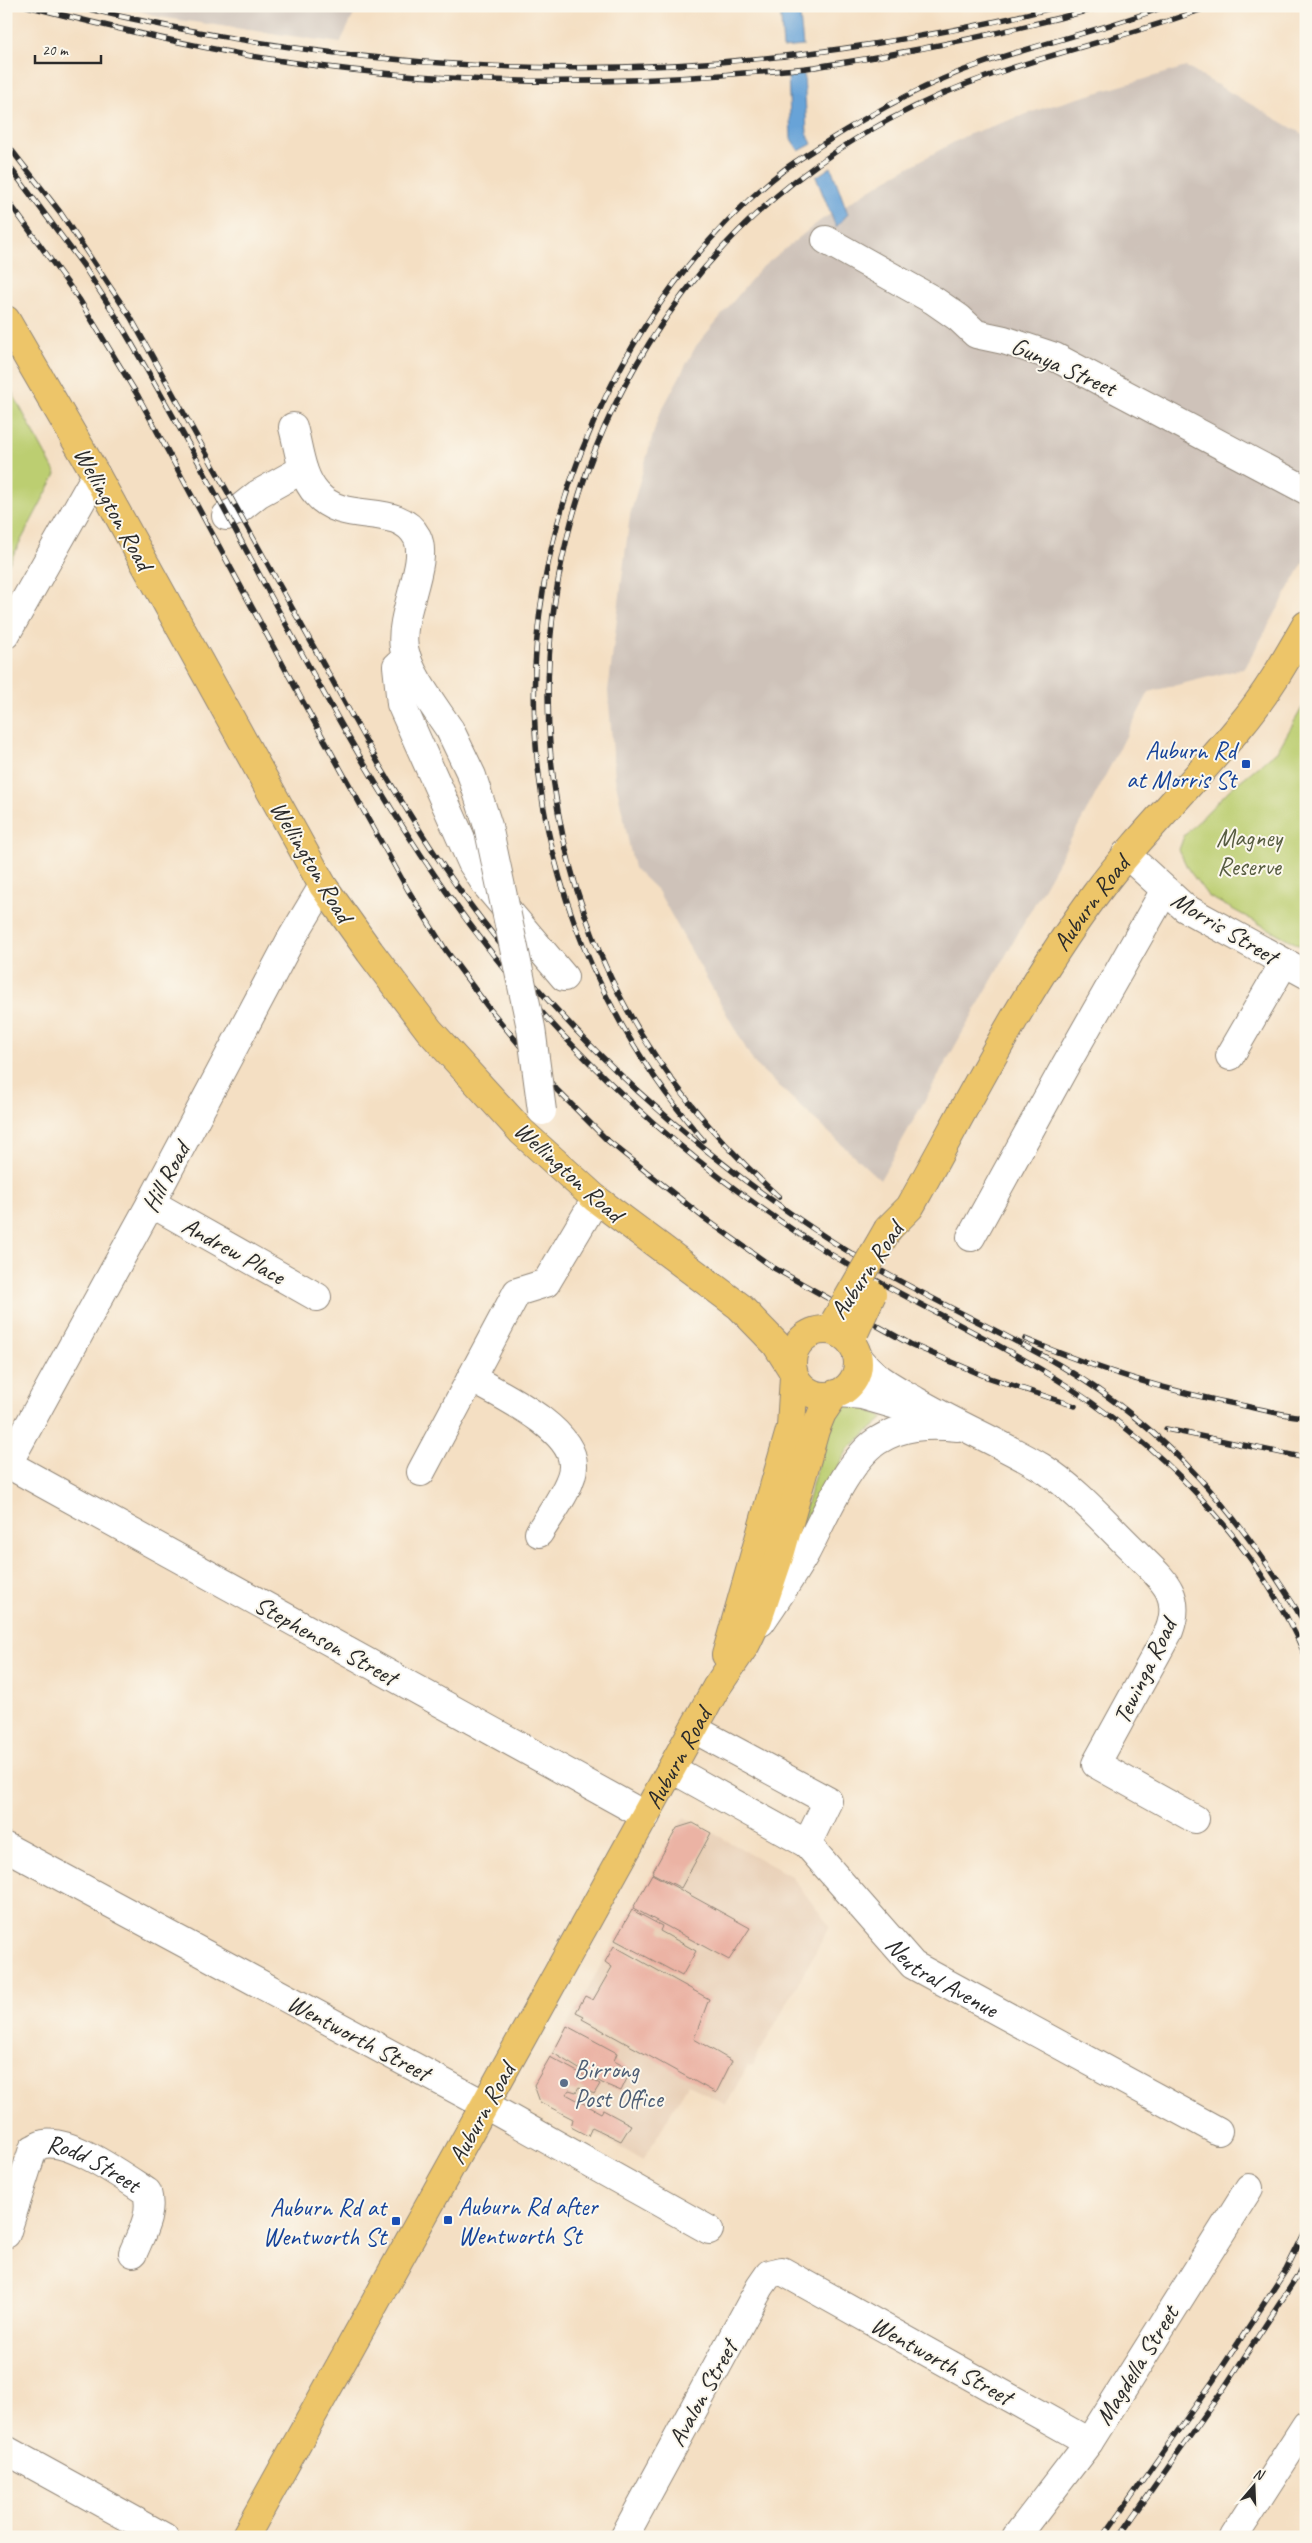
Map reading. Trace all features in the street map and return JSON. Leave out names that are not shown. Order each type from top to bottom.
[{"type":"main road","name":"Wellington Road","points":[[6,320],[96,475],[323,886],[429,1030],[522,1132],[596,1200],[739,1306],[765,1332],[794,1373]]},
{"type":"main road","name":"Auburn Road","points":[[839,1336],[1033,985],[1067,933],[1126,854],[1240,726],[1271,686],[1306,625]]},
{"type":"main road","name":"Wellington Road","points":[[739,1306],[790,1327],[839,1336]]},
{"type":"main road","points":[[839,1336],[856,1374],[850,1384],[837,1394],[822,1396],[811,1393],[801,1386],[794,1373],[792,1357],[797,1344],[839,1336]]},
{"type":"main road","name":"Auburn Road","points":[[716,1688],[791,1427],[794,1373]]},
{"type":"main road","name":"Auburn Road","points":[[245,2537],[486,2106],[716,1688],[746,1644],[766,1599],[815,1430],[822,1413],[837,1394]]},
{"type":"street","name":"Gunya Street","points":[[826,240],[933,300],[976,334],[1004,340],[1055,357],[1306,490]]},
{"type":"street","points":[[293,427],[303,469],[316,494],[330,506],[343,511],[396,519],[411,528],[418,539],[420,548],[419,562],[403,629],[407,658],[450,730],[472,776],[488,826],[531,1028],[542,1111],[522,1132]]},
{"type":"street","points":[[226,516],[238,510],[258,494],[303,469]]},
{"type":"street","points":[[6,634],[96,475]]},
{"type":"street","points":[[407,658],[397,666],[401,704],[472,862],[487,886],[564,977]]},
{"type":"street","name":"Morris Street","points":[[1126,854],[1185,908],[1295,968]]},
{"type":"street","name":"Hill Road","points":[[7,1465],[151,1203],[290,941],[323,886]]},
{"type":"street","name":"Auburn Road","points":[[971,1237],[1074,1049],[1165,890]]},
{"type":"street","points":[[1230,1056],[1295,968]]},
{"type":"street","points":[[421,1472],[517,1292],[546,1283],[596,1200]]},
{"type":"street","name":"Andrew Place","points":[[151,1203],[317,1297]]},
{"type":"street","name":"Tewinga Road","points":[[839,1336],[867,1368],[884,1382],[958,1424],[1002,1445],[1043,1468],[1072,1491],[1154,1572],[1171,1593],[1175,1605],[1174,1618],[1169,1630],[1096,1764],[1195,1819]]},
{"type":"street","points":[[471,1378],[530,1412],[555,1432],[570,1449],[573,1466],[567,1485],[539,1533]]},
{"type":"street","name":"Tewinga Road","points":[[837,1394],[866,1396],[958,1424]]},
{"type":"street","name":"Auburn Road","points":[[746,1644],[786,1586],[847,1476],[867,1449],[886,1436],[907,1428],[932,1424],[958,1424]]},
{"type":"street","name":"Stephenson Street","points":[[7,1465],[646,1816]]},
{"type":"street","points":[[694,1729],[828,1801],[807,1844]]},
{"type":"street","name":"Neutral Avenue","points":[[672,1769],[807,1844],[913,1966],[1218,2130]]},
{"type":"street","name":"Wentworth Street","points":[[6,1847],[486,2106],[709,2230]]},
{"type":"street","name":"Rodd Street","points":[[6,2234],[33,2149],[44,2144],[60,2145],[84,2154],[147,2192],[150,2204],[147,2220],[133,2253]]},
{"type":"street","name":"Magdella Street","points":[[1016,2537],[1088,2442],[1249,2188]]},
{"type":"street","name":"Avalon Street","points":[[624,2537],[769,2274],[782,2271],[795,2278]]},
{"type":"street","name":"Wentworth Street","points":[[795,2278],[1088,2442]]},
{"type":"street","points":[[1234,2537],[1306,2425]]},
{"type":"street","points":[[6,2450],[164,2537]]},
{"type":"shaded area","points":[[125,6],[358,6],[340,43],[159,17]]},
{"type":"shaded area","points":[[1186,67],[1306,136],[1306,558],[1245,668],[1149,692],[1091,803],[880,1180],[754,1063],[658,891],[634,868],[615,778],[608,691],[630,515],[658,417],[696,346],[760,269],[821,220],[896,174],[967,135],[1044,108]]},
{"type":"shaded area","points":[[684,1817],[791,1876],[830,1926],[752,2066],[748,2065],[726,2105],[688,2084],[643,2160],[540,2104],[533,2086]]},
{"type":"green space","points":[[6,381],[56,474],[6,569]]},
{"type":"green space","name":"Magney Reserve","points":[[1306,701],[1306,949],[1208,896],[1188,869],[1179,850],[1184,836],[1229,790],[1278,750]]},
{"type":"green space","points":[[852,1402],[884,1418],[848,1449],[795,1545],[833,1411]]},
{"type":"water","points":[[780,6],[799,6],[803,46],[783,48]]},
{"type":"water","points":[[804,74],[807,133],[812,144],[799,151],[791,139],[788,75]]},
{"type":"water","points":[[831,167],[848,214],[836,227],[816,177]]},
{"type":"building","points":[[693,1823],[711,1833],[681,1888],[652,1873],[677,1828]]},
{"type":"building","points":[[652,1874],[750,1928],[729,1960],[633,1908]]},
{"type":"building","points":[[632,1910],[662,1926],[660,1931],[696,1951],[682,1976],[615,1940]]},
{"type":"building","points":[[614,1946],[709,1999],[694,2039],[732,2061],[716,2093],[582,2019],[584,2016],[576,2012],[585,1996],[593,2000],[612,1967],[605,1962]]},
{"type":"building","points":[[567,2026],[617,2053],[614,2061],[631,2070],[621,2091],[602,2083],[553,2053]]},
{"type":"building","points":[[550,2057],[600,2084],[594,2094],[579,2087],[576,2092],[569,2090],[566,2094],[601,2113],[603,2110],[631,2125],[621,2141],[592,2127],[588,2136],[571,2127],[573,2119],[540,2102],[534,2085]]},
{"type":"railway","points":[[27,6],[195,45],[309,65],[427,77],[545,81],[663,79],[815,67],[961,41],[1105,6]]},
{"type":"railway","points":[[76,6],[175,28],[274,45],[373,57],[473,65],[572,68],[672,65],[772,57],[919,36],[989,23],[1058,6]]},
{"type":"railway","points":[[703,1140],[641,1057],[593,969],[559,876],[540,781],[534,683],[544,585],[568,488],[608,392],[625,360],[663,300],[707,243],[758,192],[785,169],[860,121],[938,81],[1001,57],[1143,15],[1166,6]]},
{"type":"railway","points":[[779,1197],[752,1172],[702,1118],[658,1061],[621,998],[605,965],[569,861],[551,754],[550,646],[566,540],[600,439],[649,343],[714,257],[795,181],[818,164],[865,133],[942,94],[1021,65],[1184,16],[1211,6]]},
{"type":"railway","points":[[6,143],[60,212],[131,318],[381,768],[454,882],[517,965],[556,1009],[639,1092],[683,1131],[776,1203],[824,1236],[882,1271],[1061,1366],[1100,1391],[1137,1419],[1170,1448],[1229,1513],[1256,1548],[1306,1625]]},
{"type":"railway","points":[[6,162],[83,265],[115,315],[182,432],[321,689],[387,802],[459,909],[498,961],[541,1011],[587,1060],[673,1140],[766,1212],[859,1271],[1050,1375],[1129,1431],[1200,1497],[1231,1534],[1260,1573],[1285,1614],[1306,1657]]},
{"type":"railway","points":[[6,198],[79,299],[138,396],[302,700],[408,890],[445,949],[488,1007],[557,1090],[607,1140],[704,1218],[774,1268],[910,1344],[987,1377],[1075,1406]]},
{"type":"railway","points":[[1025,1339],[1106,1370],[1161,1387],[1283,1414],[1306,1417]]},
{"type":"railway","points":[[1166,1429],[1306,1458]]},
{"type":"railway","points":[[1103,2537],[1213,2381],[1286,2270],[1306,2230]]},
{"type":"railway","points":[[1119,2537],[1224,2388],[1297,2277],[1306,2258]]},
{"type":"place","name":"Auburn Rd at Morris St","points":[[1246,764]]},
{"type":"place","name":"Birrong Post Office","points":[[564,2083]]},
{"type":"place","name":"Auburn Rd after Wentworth St","points":[[448,2220]]},
{"type":"place","name":"Auburn Rd at Wentworth St","points":[[396,2221]]}]
